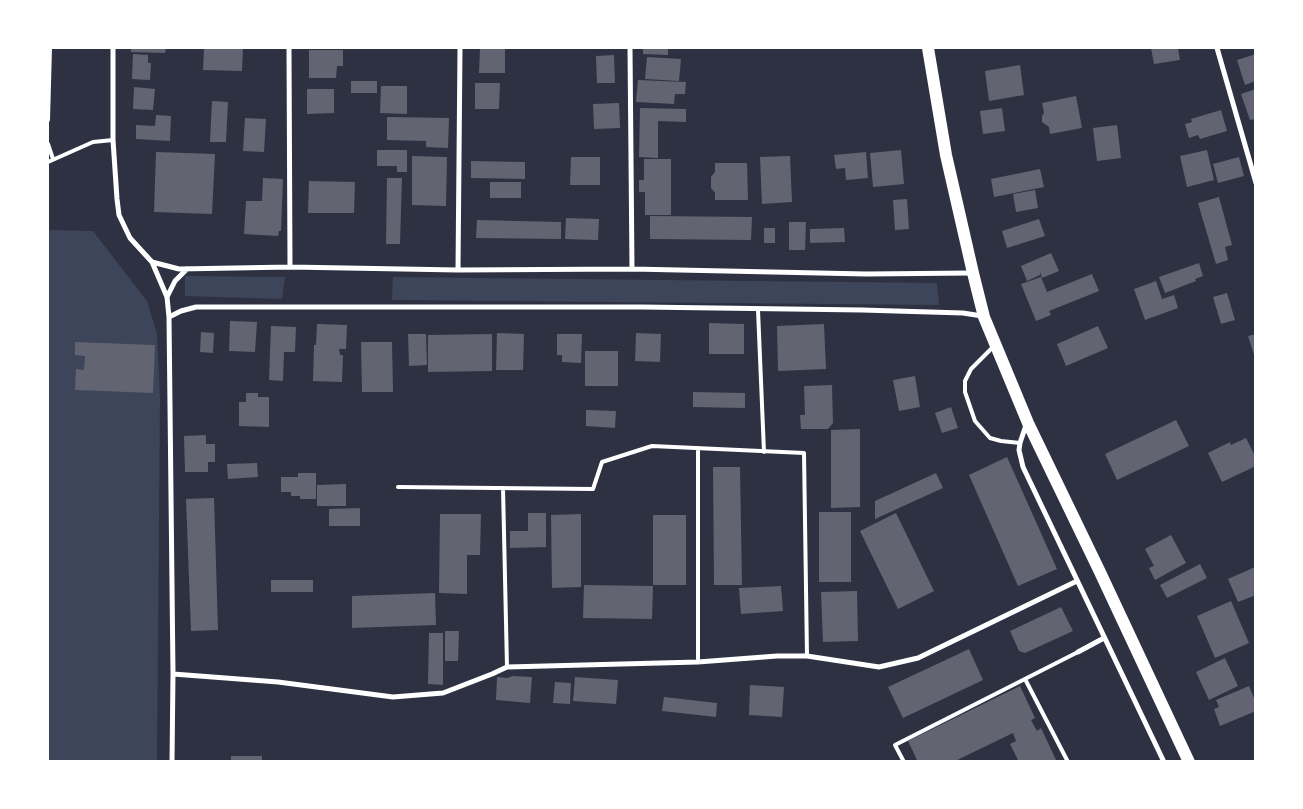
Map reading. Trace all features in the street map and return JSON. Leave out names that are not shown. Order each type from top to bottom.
[{"type":"highway","points":[[928,48],[946,155],[984,317],[1028,423],[1189,762]]},
{"type":"street","points":[[113,48],[113,140],[119,215],[130,238],[152,262],[167,297],[169,317],[173,674],[172,762]]},
{"type":"street","points":[[289,48],[290,267]]},
{"type":"street","points":[[458,270],[460,48]]},
{"type":"street","points":[[630,48],[632,269]]},
{"type":"street","points":[[1217,48],[1256,182]]},
{"type":"street","points":[[152,262],[172,268],[188,269],[290,267],[458,270],[632,269],[866,274],[973,273]]},
{"type":"street","points":[[167,297],[175,281],[188,269]]},
{"type":"street","points":[[169,317],[196,307],[642,307],[862,310],[963,313],[984,317]]},
{"type":"street","points":[[1028,423],[1019,450],[1024,468],[1164,762]]},
{"type":"street","points":[[173,674],[278,682],[393,697],[443,693],[484,678],[507,667],[698,662],[777,656],[807,656],[879,667],[918,658],[1077,581]]},
{"type":"street","points":[[1078,652],[1104,638]]},
{"type":"lane","points":[[48,120],[50,48]]},
{"type":"lane","points":[[48,162],[53,158],[93,142],[113,140]]},
{"type":"lane","points":[[48,144],[53,158]]},
{"type":"lane","points":[[758,310],[764,452]]},
{"type":"lane","points":[[995,344],[971,369],[965,381],[965,392],[974,420],[990,438],[1020,443]]},
{"type":"lane","points":[[398,488],[593,489],[602,462],[652,446],[804,453],[807,656]]},
{"type":"lane","points":[[698,448],[698,662]]},
{"type":"lane","points":[[503,488],[507,667]]},
{"type":"lane","points":[[904,762],[895,745],[1078,652]]},
{"type":"lane","points":[[1025,679],[1068,762]]},
{"type":"shaded area","points":[[48,230],[93,231],[147,301],[157,334],[160,399],[157,761],[48,762]]},
{"type":"shaded area","points":[[185,276],[285,277],[282,299],[185,296]]},
{"type":"shaded area","points":[[393,277],[937,283],[939,305],[392,300]]},
{"type":"building","points":[[131,48],[166,48],[165,53],[131,52]]},
{"type":"building","points":[[204,48],[243,48],[242,71],[203,70]]},
{"type":"building","points":[[480,48],[505,48],[505,73],[479,73]]},
{"type":"building","points":[[643,48],[668,48],[668,55],[643,54]]},
{"type":"building","points":[[1151,48],[1178,48],[1180,60],[1154,64]]},
{"type":"building","points":[[309,50],[343,50],[343,66],[337,66],[336,78],[309,78]]},
{"type":"building","points":[[133,54],[148,55],[148,63],[151,63],[150,80],[132,79]]},
{"type":"building","points":[[1256,54],[1256,81],[1245,85],[1237,60]]},
{"type":"building","points":[[614,55],[615,83],[597,83],[596,56]]},
{"type":"building","points":[[647,57],[681,59],[679,81],[645,79]]},
{"type":"building","points":[[1020,65],[1024,95],[989,101],[985,71]]},
{"type":"building","points":[[638,80],[686,82],[685,94],[675,94],[674,104],[636,102]]},
{"type":"building","points":[[351,81],[377,81],[377,93],[351,93]]},
{"type":"building","points":[[475,83],[500,83],[499,109],[475,109]]},
{"type":"building","points":[[381,86],[407,86],[407,114],[380,113]]},
{"type":"building","points":[[134,87],[155,89],[153,110],[133,109]]},
{"type":"building","points":[[307,89],[334,89],[334,113],[307,114]]},
{"type":"building","points":[[1256,89],[1256,119],[1250,120],[1241,94]]},
{"type":"building","points":[[1076,96],[1082,128],[1050,134],[1049,127],[1042,122],[1044,113],[1042,103]]},
{"type":"building","points":[[212,101],[228,102],[226,142],[210,142]]},
{"type":"building","points":[[619,103],[620,128],[594,129],[593,104]]},
{"type":"building","points":[[640,108],[686,109],[686,122],[658,121],[658,158],[639,157]]},
{"type":"building","points":[[1002,108],[1005,131],[983,134],[980,111]]},
{"type":"building","points":[[1221,110],[1227,131],[1200,139],[1198,135],[1189,138],[1185,124],[1192,122],[1191,119]]},
{"type":"building","points":[[156,115],[171,116],[170,141],[136,139],[136,125],[155,126]]},
{"type":"building","points":[[387,117],[449,118],[448,148],[426,147],[426,141],[387,140]]},
{"type":"building","points":[[245,118],[266,119],[264,152],[243,151]]},
{"type":"building","points":[[1117,125],[1121,158],[1097,161],[1093,128]]},
{"type":"building","points":[[377,150],[407,150],[407,172],[397,172],[397,166],[377,166]]},
{"type":"building","points":[[901,150],[904,184],[873,187],[870,153]]},
{"type":"building","points":[[1207,150],[1214,180],[1187,187],[1180,156]]},
{"type":"building","points":[[156,152],[215,154],[212,214],[154,212]]},
{"type":"building","points":[[866,152],[868,178],[846,180],[845,168],[836,169],[834,155]]},
{"type":"building","points":[[412,156],[447,157],[446,206],[412,205]]},
{"type":"building","points":[[790,156],[792,202],[762,204],[760,157]]},
{"type":"building","points":[[571,157],[600,157],[600,185],[570,185]]},
{"type":"building","points":[[1239,157],[1244,176],[1218,183],[1213,164]]},
{"type":"building","points":[[644,159],[671,159],[671,215],[645,215],[645,192],[639,192],[639,180],[644,180]]},
{"type":"building","points":[[471,161],[525,162],[525,179],[471,178]]},
{"type":"building","points":[[715,163],[747,163],[748,200],[715,200],[715,193],[711,188],[711,177],[715,172]]},
{"type":"building","points":[[1040,169],[1044,187],[994,197],[991,179]]},
{"type":"building","points":[[263,178],[283,179],[281,231],[279,231],[278,236],[244,234],[246,201],[262,201]]},
{"type":"building","points":[[387,178],[402,178],[400,244],[386,244]]},
{"type":"building","points":[[309,181],[355,182],[354,213],[308,213]]},
{"type":"building","points":[[490,182],[521,182],[521,198],[490,198]]},
{"type":"building","points":[[1035,190],[1038,208],[1016,212],[1013,194]]},
{"type":"building","points":[[1219,197],[1232,245],[1225,247],[1228,260],[1216,264],[1198,203]]},
{"type":"building","points":[[907,199],[909,229],[895,230],[893,200]]},
{"type":"building","points":[[650,216],[752,217],[751,240],[650,239]]},
{"type":"building","points":[[566,218],[599,219],[598,240],[565,239]]},
{"type":"building","points":[[1039,219],[1045,236],[1007,248],[1002,231]]},
{"type":"building","points":[[477,220],[561,222],[561,239],[476,238]]},
{"type":"building","points":[[789,222],[806,222],[805,250],[789,250]]},
{"type":"building","points":[[764,228],[775,228],[775,243],[764,243]]},
{"type":"building","points":[[844,228],[845,242],[810,243],[810,229]]},
{"type":"building","points":[[1051,253],[1059,271],[1042,278],[1040,272],[1040,275],[1027,281],[1021,266]]},
{"type":"building","points":[[1199,263],[1203,276],[1195,279],[1196,281],[1165,293],[1159,277]]},
{"type":"building","points":[[1092,274],[1099,291],[1049,311],[1051,315],[1036,321],[1021,284],[1041,277],[1047,292]]},
{"type":"building","points":[[1156,281],[1162,299],[1174,295],[1178,308],[1145,320],[1134,289]]},
{"type":"building","points":[[1227,293],[1235,320],[1221,324],[1213,297]]},
{"type":"building","points":[[230,321],[257,322],[255,352],[229,351]]},
{"type":"building","points":[[709,323],[744,324],[744,354],[709,354]]},
{"type":"building","points":[[317,324],[347,325],[346,349],[339,349],[340,355],[343,355],[342,382],[313,381],[314,345],[316,345]]},
{"type":"building","points":[[824,324],[826,369],[778,371],[777,326]]},
{"type":"building","points":[[271,326],[296,327],[295,352],[284,352],[283,381],[269,380]]},
{"type":"building","points":[[1098,326],[1108,348],[1066,366],[1057,344]]},
{"type":"building","points":[[201,332],[214,333],[213,353],[200,352]]},
{"type":"building","points":[[497,333],[524,334],[523,370],[496,370]]},
{"type":"building","points":[[636,333],[661,334],[660,362],[635,361]]},
{"type":"building","points":[[408,334],[426,334],[427,365],[409,366]]},
{"type":"building","points":[[492,334],[492,371],[428,372],[428,335]]},
{"type":"building","points":[[557,334],[582,334],[581,363],[562,362],[562,355],[557,355]]},
{"type":"building","points":[[1256,334],[1256,358],[1255,358],[1248,336]]},
{"type":"building","points":[[75,342],[155,345],[153,393],[75,390],[76,369],[84,370],[85,356],[75,355]]},
{"type":"building","points":[[361,342],[392,342],[393,392],[362,392]]},
{"type":"building","points":[[585,351],[618,351],[618,386],[585,386]]},
{"type":"building","points":[[915,376],[920,407],[899,411],[893,380]]},
{"type":"building","points":[[832,385],[833,423],[828,429],[801,429],[800,415],[805,415],[804,386]]},
{"type":"building","points":[[693,392],[745,393],[745,408],[693,407]]},
{"type":"building","points":[[246,393],[258,393],[258,397],[269,397],[269,427],[239,426],[239,402],[246,402]]},
{"type":"building","points":[[951,407],[958,428],[942,433],[935,413]]},
{"type":"building","points":[[586,410],[616,411],[615,428],[586,426]]},
{"type":"building","points":[[1176,420],[1189,446],[1117,480],[1105,454]]},
{"type":"building","points":[[860,429],[860,507],[831,508],[831,430]]},
{"type":"building","points":[[206,435],[206,444],[215,444],[215,462],[208,462],[208,472],[185,472],[184,436]]},
{"type":"building","points":[[1246,438],[1256,458],[1256,466],[1222,482],[1208,453],[1230,442],[1231,445]]},
{"type":"building","points":[[1007,457],[1057,569],[1018,586],[969,475]]},
{"type":"building","points":[[257,463],[258,477],[228,479],[227,464]]},
{"type":"building","points":[[713,467],[740,467],[742,585],[714,585]]},
{"type":"building","points":[[298,473],[316,473],[316,499],[300,499],[300,496],[291,496],[291,492],[281,492],[281,477],[298,477]]},
{"type":"building","points":[[936,473],[943,488],[875,519],[875,501]]},
{"type":"building","points":[[346,484],[346,506],[317,506],[317,485]]},
{"type":"building","points":[[214,498],[218,630],[191,631],[186,499]]},
{"type":"building","points":[[360,508],[360,526],[329,526],[329,509]]},
{"type":"building","points":[[819,512],[851,512],[851,582],[819,582]]},
{"type":"building","points":[[528,513],[546,513],[546,547],[510,548],[510,531],[528,531]]},
{"type":"building","points":[[896,513],[934,591],[898,609],[860,531]]},
{"type":"building","points":[[440,514],[481,514],[480,555],[467,555],[467,594],[439,593]]},
{"type":"building","points":[[581,514],[581,587],[552,588],[551,515]]},
{"type":"building","points":[[653,515],[686,515],[686,585],[653,585]]},
{"type":"building","points":[[1171,535],[1186,563],[1155,580],[1149,568],[1154,566],[1145,549]]},
{"type":"building","points":[[1200,564],[1207,578],[1167,598],[1160,585]]},
{"type":"building","points":[[1255,567],[1256,595],[1238,602],[1228,579]]},
{"type":"building","points":[[271,580],[313,580],[313,592],[271,592]]},
{"type":"building","points":[[584,585],[653,586],[652,619],[583,618]]},
{"type":"building","points":[[781,586],[783,611],[741,614],[739,588]]},
{"type":"building","points":[[857,591],[858,641],[823,642],[821,592]]},
{"type":"building","points":[[435,593],[436,625],[352,628],[352,596]]},
{"type":"building","points":[[1231,601],[1249,643],[1215,658],[1197,616]]},
{"type":"building","points":[[1061,607],[1073,631],[1025,653],[1019,651],[1010,631]]},
{"type":"building","points":[[445,631],[459,631],[458,661],[445,661]]},
{"type":"building","points":[[429,633],[443,633],[443,685],[428,684]]},
{"type":"building","points":[[969,649],[983,680],[903,718],[888,687]]},
{"type":"building","points":[[1225,658],[1238,686],[1209,700],[1196,672]]},
{"type":"building","points":[[513,676],[532,677],[530,703],[496,700],[497,677],[507,678]]},
{"type":"building","points":[[575,677],[618,680],[616,704],[573,701]]},
{"type":"building","points":[[555,682],[571,683],[570,704],[553,703]]},
{"type":"building","points":[[750,685],[784,687],[782,717],[749,715]]},
{"type":"building","points":[[1020,686],[1035,718],[1031,720],[1037,731],[1041,728],[1057,762],[1019,762],[1010,744],[1016,741],[1013,733],[953,762],[918,762],[908,741]]},
{"type":"building","points":[[1249,686],[1256,703],[1256,711],[1220,726],[1214,709],[1219,707],[1216,700]]},
{"type":"building","points":[[664,697],[717,703],[716,717],[662,711]]},
{"type":"building","points":[[231,756],[262,756],[262,762],[231,762]]}]
